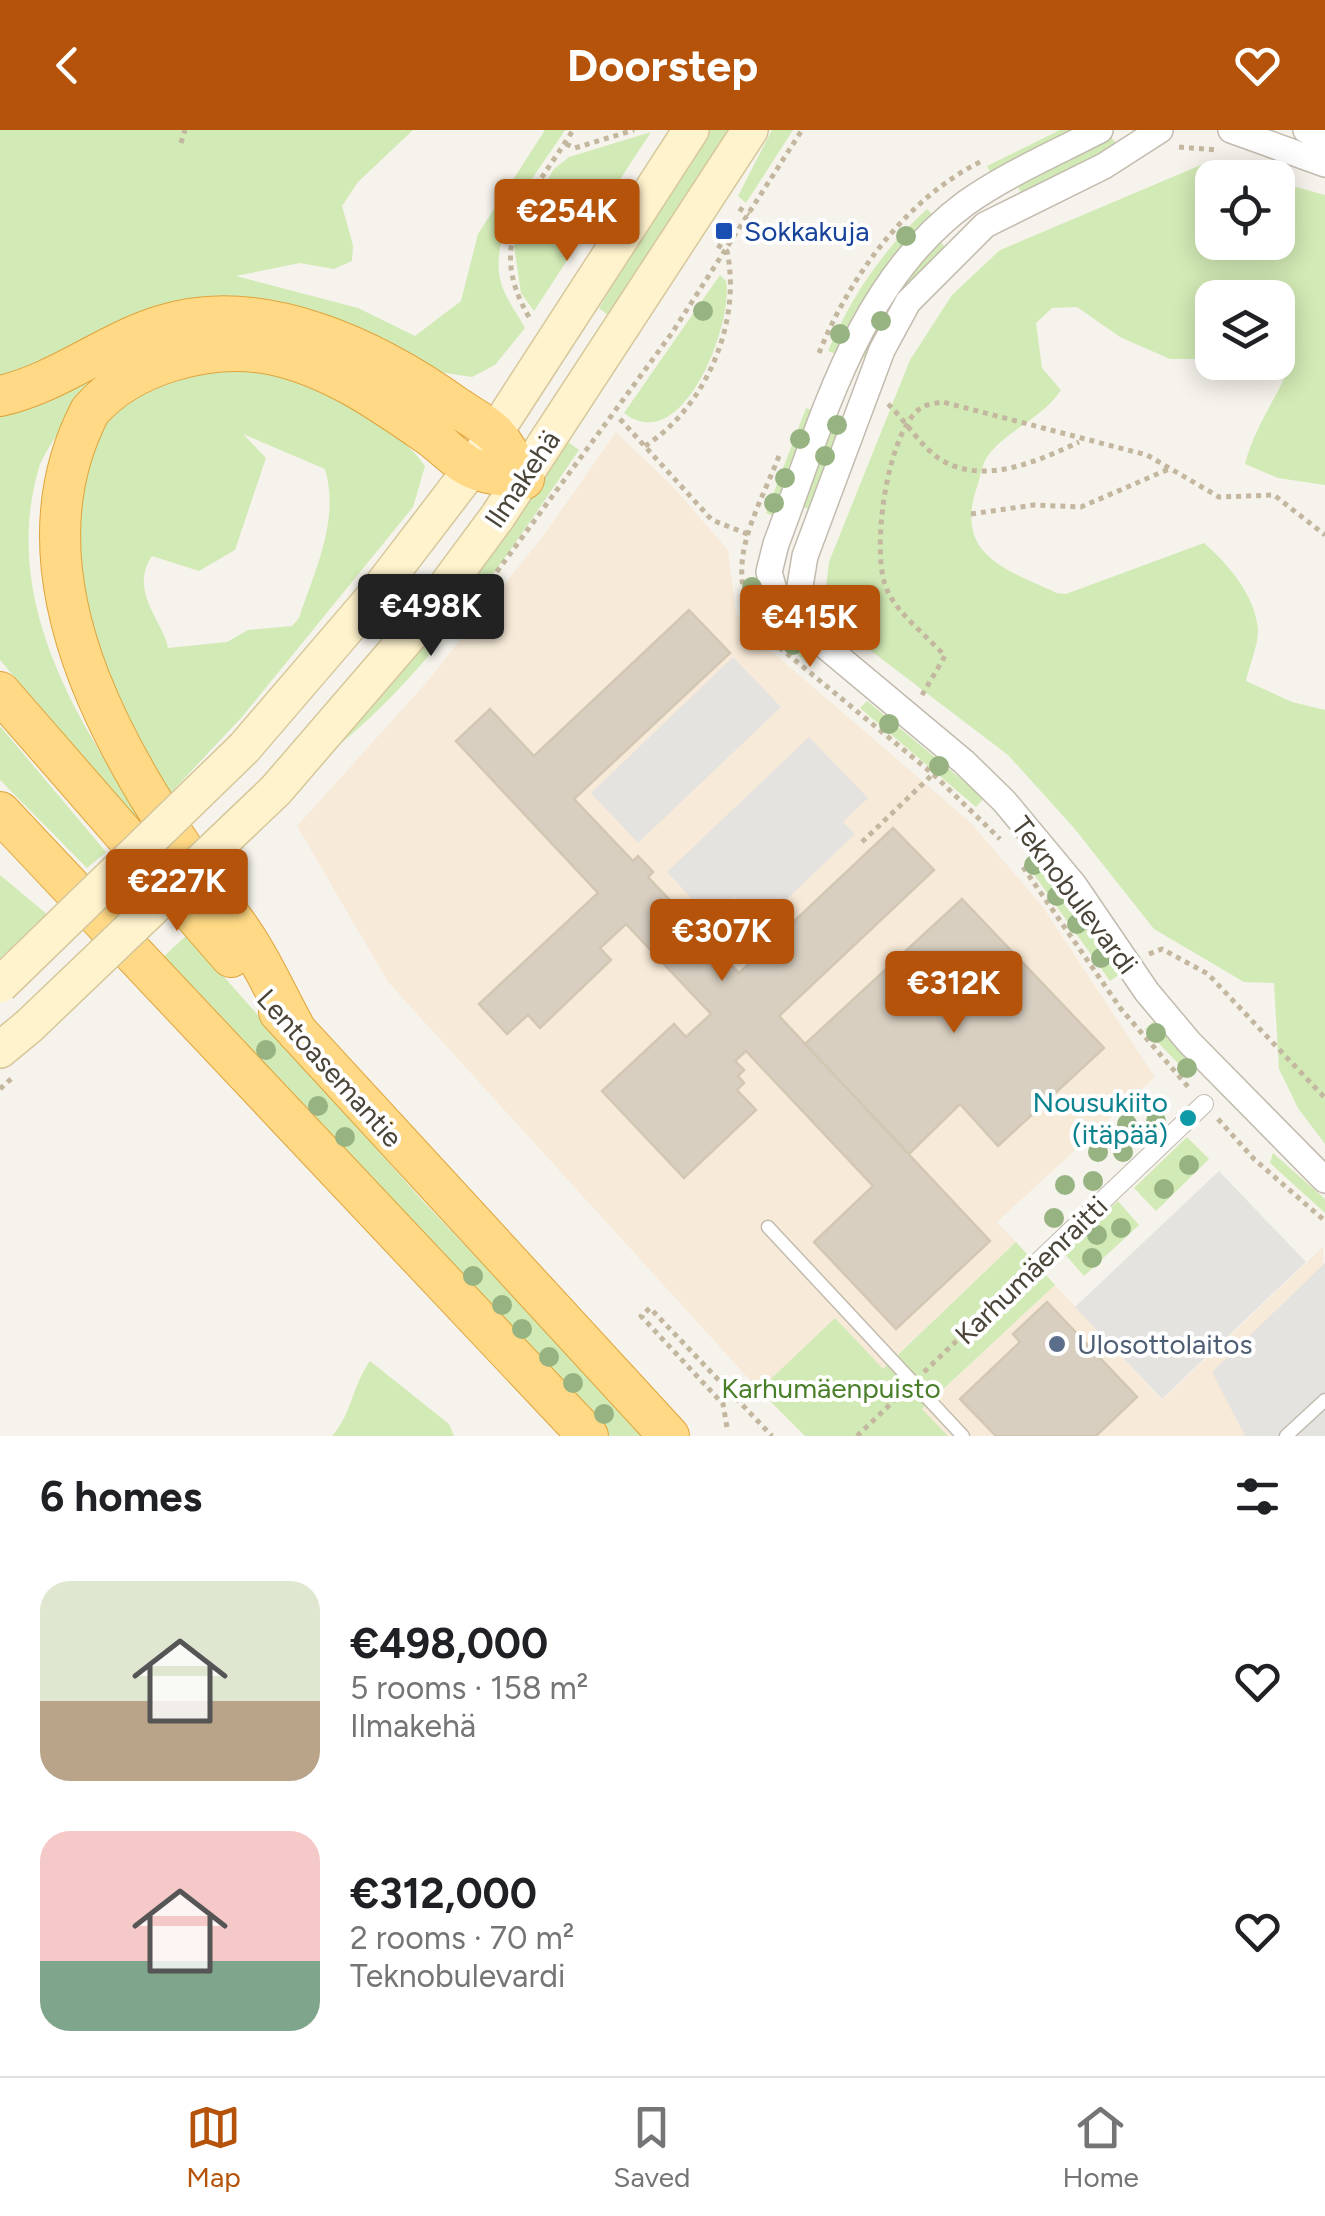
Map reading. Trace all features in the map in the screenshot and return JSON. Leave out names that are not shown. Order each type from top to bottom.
[{"type":"highway","points":[[0,396],[35,386],[160,326],[189,319],[245,318],[290,325],[343,343],[440,395],[496,434],[524,479]]},
{"type":"highway","points":[[297,1032],[237,924],[109,751],[74,690],[38,600],[32,558],[41,496],[53,464],[94,406],[144,372],[206,354],[271,354],[316,369],[372,396],[472,468],[524,479]]},
{"type":"highway","name":"Lentoasemantie","points":[[0,692],[297,1032],[668,1436]]},
{"type":"highway","points":[[0,812],[588,1436]]},
{"type":"highway","points":[[0,850],[26,871],[90,908]]},
{"type":"main road","name":"Ilmakehä","points":[[0,985],[244,748],[371,600],[496,434],[691,130]]},
{"type":"main road","name":"Ilmakehä","points":[[0,1050],[276,790],[413,630],[524,479],[750,130]]},
{"type":"street","name":"Teknobulevardi","points":[[1100,130],[968,202],[902,265],[872,306],[849,352],[769,572],[776,597],[806,630],[964,762],[1012,809],[1074,885],[1146,992],[1247,1105],[1325,1180]]},
{"type":"street","points":[[1208,130],[1325,164]]},
{"type":"street","points":[[1306,130],[1325,141]]},
{"type":"street","points":[[806,630],[800,592],[805,556],[882,350],[908,302],[986,224],[1012,208],[1165,140]]},
{"type":"street","name":"Karhumäenraitti","points":[[1036,1264],[1204,1104]]},
{"type":"lane","points":[[768,1226],[962,1436]]},
{"type":"lane","points":[[1286,1436],[1325,1400]]},
{"type":"path","points":[[181,143],[185,130]]},
{"type":"path","points":[[529,317],[507,270],[511,239],[573,130]]},
{"type":"path","points":[[565,144],[575,148],[634,130]]},
{"type":"path","points":[[1165,140],[1182,146],[1230,137]]},
{"type":"path","points":[[813,369],[842,304],[889,235],[934,193],[986,159]]},
{"type":"path","points":[[739,208],[749,215]]},
{"type":"path","points":[[645,446],[669,430],[690,408],[731,314],[734,284],[727,251],[716,244]]},
{"type":"path","points":[[876,418],[883,400],[941,460],[992,474],[1082,440]]},
{"type":"path","points":[[920,698],[945,656],[888,592],[879,554],[883,493],[907,428],[924,405],[943,402],[1148,455],[1219,497],[1274,495],[1325,536]]},
{"type":"path","points":[[620,419],[712,520],[776,544]]},
{"type":"path","points":[[784,442],[740,560],[740,588],[748,612],[762,633],[976,812],[1008,848]]},
{"type":"path","points":[[971,514],[1034,505],[1080,507],[1169,469]]},
{"type":"path","points":[[905,687],[932,707]]},
{"type":"path","points":[[862,842],[932,774]]},
{"type":"path","points":[[1017,859],[1121,1009],[1254,1159],[1325,1221]]},
{"type":"path","points":[[1139,941],[1160,970]]},
{"type":"path","points":[[1148,954],[1162,949],[1208,974],[1325,1098]]},
{"type":"path","name":"Karhumäenraitti","points":[[857,1436],[1036,1264]]},
{"type":"path","points":[[728,1428],[723,1404],[641,1316],[650,1308],[772,1436]]},
{"type":"shaded area","points":[[616,432],[675,489],[728,550],[736,613],[747,630],[971,823],[1042,906],[1155,1077],[997,1222],[1016,1242],[882,1369],[835,1318],[759,1390],[388,982],[297,826],[425,684],[543,536]]},
{"type":"shaded area","points":[[733,657],[781,707],[638,843],[591,793]]},
{"type":"shaded area","points":[[809,737],[868,798],[843,822],[855,834],[761,924],[735,897],[711,919],[667,872]]},
{"type":"shaded area","points":[[1219,1171],[1306,1262],[1162,1399],[1075,1307]]},
{"type":"shaded area","points":[[1323,1247],[1325,1375],[1258,1436],[948,1436],[922,1410],[1055,1285],[1162,1400]]},
{"type":"shaded area","points":[[1325,1263],[1325,1436],[1245,1436],[1212,1372]]},
{"type":"green space","points":[[0,130],[413,130],[358,182],[342,206],[353,245],[352,261],[334,269],[300,263],[236,276],[358,308],[415,336],[461,301],[478,234],[545,130],[565,130],[519,200],[502,240],[500,279],[525,328],[495,365],[472,377],[432,371],[325,319],[0,382]]},
{"type":"green space","points":[[707,130],[731,130],[610,317],[599,308]]},
{"type":"green space","points":[[772,130],[793,130],[746,203],[738,196]]},
{"type":"green space","points":[[1060,130],[1083,130],[992,176],[987,166]]},
{"type":"green space","points":[[651,132],[534,311],[521,293],[514,246],[553,170],[569,157]]},
{"type":"green space","points":[[1111,137],[1118,146],[1022,195],[1017,185]]},
{"type":"green space","points":[[1195,168],[1195,260],[1295,260],[1295,187],[1325,195],[1325,485],[1278,478],[1245,464],[1283,380],[1295,380],[1295,280],[1195,280],[1195,359],[1170,359],[1120,337],[1077,307],[1052,308],[1036,323],[1042,368],[1061,390],[987,457],[972,510],[972,528],[978,544],[1002,567],[1066,594],[1204,543],[1238,581],[1256,615],[1257,641],[1246,681],[1292,702],[1325,710],[1325,1144],[1298,1108],[1279,1069],[1274,983],[1244,982],[1154,929],[1074,828],[1008,755],[845,631],[826,588],[829,562],[910,360],[952,295],[1000,250]]},
{"type":"green space","points":[[927,209],[935,217],[838,355],[828,351],[870,274]]},
{"type":"green space","points":[[938,240],[946,248],[870,359],[859,356],[883,306]]},
{"type":"green space","points":[[720,275],[726,281],[722,325],[700,380],[666,418],[646,422],[624,413]]},
{"type":"green space","points":[[107,363],[40,464],[30,513],[29,560],[36,606],[50,651],[91,737],[143,818],[138,823],[0,660],[0,412]]},
{"type":"green space","points":[[213,370],[254,370],[280,375],[351,405],[395,435],[425,466],[413,507],[242,717],[163,801],[107,720],[52,528],[105,418],[153,386]],"holes":[[[243,434],[325,469],[328,525],[312,582],[299,618],[292,626],[248,630],[227,642],[168,648],[145,594],[146,569],[152,556],[199,571],[235,550],[266,458]]]},
{"type":"green space","points":[[806,408],[816,412],[776,517],[766,513]]},
{"type":"green space","points":[[835,416],[846,420],[811,511],[802,506]]},
{"type":"green space","points":[[568,442],[579,450],[466,609],[403,684],[333,750],[472,578]]},
{"type":"green space","points":[[748,579],[760,579],[770,616],[814,657],[807,663],[756,615]]},
{"type":"green space","points":[[867,701],[984,798],[976,807],[860,708]]},
{"type":"green space","points":[[0,726],[106,852],[87,868],[0,780]]},
{"type":"green space","points":[[1033,856],[1120,974],[1110,981],[1025,862]]},
{"type":"green space","points":[[0,875],[48,915],[0,958]]},
{"type":"green space","points":[[187,935],[420,1198],[646,1436],[608,1436],[161,959]]},
{"type":"green space","points":[[1154,1021],[1197,1069],[1190,1076],[1145,1029]]},
{"type":"green space","points":[[1187,1137],[1209,1159],[1156,1211],[1134,1188]]},
{"type":"green space","points":[[1273,1153],[1325,1199],[1325,1213],[1270,1163]]},
{"type":"green space","points":[[1118,1201],[1139,1225],[1084,1276],[1063,1252]]},
{"type":"green space","name":"Karhumäenpuisto","points":[[1016,1242],[1055,1285],[922,1409],[948,1436],[805,1436],[759,1390],[835,1318],[883,1369]]},
{"type":"green space","points":[[370,1361],[449,1424],[454,1436],[332,1436],[344,1419]]},
{"type":"building","points":[[689,610],[730,653],[574,799],[633,861],[638,856],[653,872],[648,877],[739,973],[893,828],[934,870],[779,1016],[990,1241],[896,1329],[814,1242],[873,1186],[746,1051],[735,1061],[744,1070],[738,1076],[744,1083],[737,1090],[756,1110],[684,1178],[602,1091],[674,1024],[686,1037],[711,1014],[626,924],[600,948],[611,960],[540,1028],[528,1015],[507,1034],[479,1004],[598,893],[456,741],[490,709],[534,756]]},
{"type":"building","points":[[962,899],[1104,1048],[998,1146],[960,1104],[909,1154],[805,1044]]},
{"type":"building","points":[[1047,1302],[1137,1397],[1096,1436],[996,1436],[960,1399],[1020,1342],[1013,1334]]},
{"type":"place","name":"Sokkakuja","points":[[724,231]]},
{"type":"place","name":"Nousukiito (itäpää)","points":[[1188,1118]]},
{"type":"place","name":"Ulosottolaitos","points":[[1057,1344]]}]
